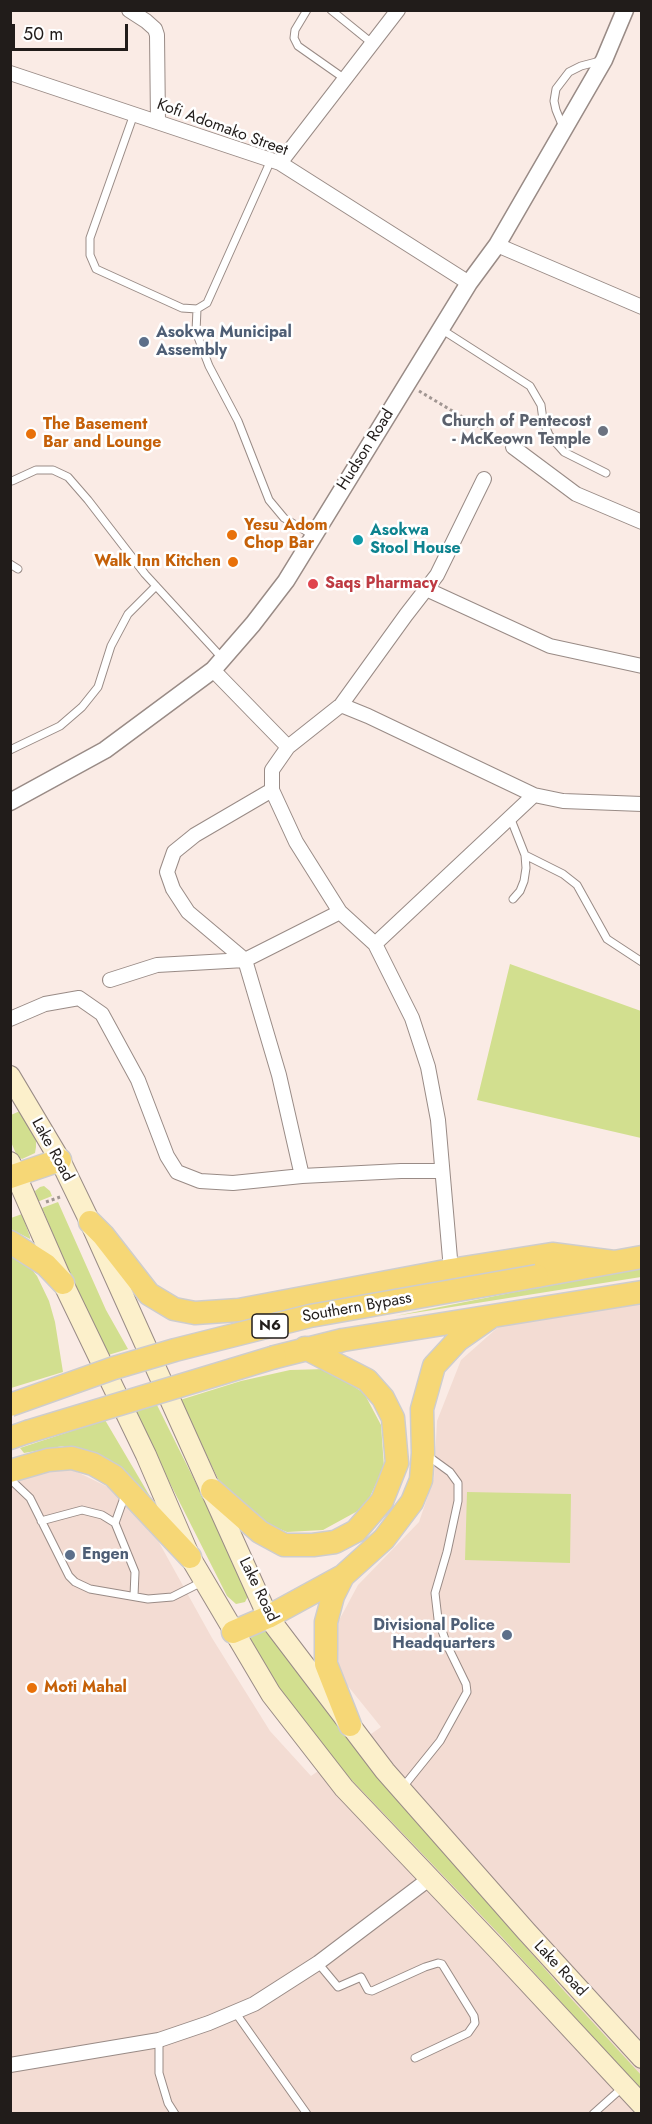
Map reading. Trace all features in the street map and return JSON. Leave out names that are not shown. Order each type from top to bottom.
[{"type":"highway","points":[[13,1171],[60,1160]]},
{"type":"highway","points":[[90,1222],[103,1234],[148,1294],[174,1309],[195,1313],[239,1310],[451,1270],[552,1254],[614,1262]]},
{"type":"highway","points":[[10,1242],[46,1265],[63,1283]]},
{"type":"highway","name":"Southern Bypass","points":[[10,1405],[114,1368],[310,1316],[642,1257]]},
{"type":"highway","name":"Southern Bypass","points":[[19,1435],[305,1348],[642,1292]]},
{"type":"highway","points":[[233,1632],[268,1617],[343,1576],[384,1539],[412,1502],[421,1480],[422,1409],[434,1366],[458,1340],[490,1317]]},
{"type":"highway","points":[[212,1490],[260,1532],[284,1545],[335,1542],[356,1531],[382,1501],[397,1463],[393,1418],[383,1398],[367,1380],[305,1348]]},
{"type":"highway","points":[[10,1471],[48,1460],[72,1458],[93,1464],[114,1476],[190,1557]]},
{"type":"highway","points":[[343,1576],[333,1596],[326,1622],[326,1664],[350,1725]]},
{"type":"main road","name":"Lake Road","points":[[10,1076],[60,1160],[90,1222],[268,1617],[401,1789],[525,1932],[642,2058]]},
{"type":"main road","name":"Lake Road","points":[[13,1171],[63,1283],[146,1455],[190,1557],[271,1695],[344,1788],[642,2105]]},
{"type":"street","points":[[129,10],[155,29],[157,35],[158,122]]},
{"type":"street","points":[[276,162],[345,79],[398,10]]},
{"type":"street","name":"Hudson Road","points":[[10,802],[105,750],[218,665],[286,581],[469,283],[497,245],[604,60],[625,10]]},
{"type":"street","name":"Kofi Adomako Street","points":[[10,73],[276,162],[469,283]]},
{"type":"street","points":[[497,245],[642,307]]},
{"type":"street","points":[[513,447],[576,494],[642,522]]},
{"type":"street","points":[[451,1270],[438,1120],[428,1067],[412,1018],[375,944],[340,912],[296,842],[272,790],[272,770],[288,747],[341,705],[426,589],[436,575],[484,478]]},
{"type":"street","points":[[426,589],[550,646],[642,666]]},
{"type":"street","points":[[218,665],[288,747]]},
{"type":"street","points":[[341,705],[534,795],[562,801],[642,804]]},
{"type":"street","points":[[272,790],[195,835],[174,852],[167,872],[173,889],[188,912],[245,960],[279,1075],[302,1176]]},
{"type":"street","points":[[375,944],[534,795]]},
{"type":"street","points":[[110,980],[157,965],[245,960],[340,912]]},
{"type":"street","points":[[10,1019],[45,1004],[79,998],[102,1014],[138,1080],[167,1156],[177,1172],[200,1181],[233,1183],[302,1176],[442,1171]]},
{"type":"street","points":[[10,2064],[159,2040],[209,2023],[254,2004],[318,1963],[429,1879]]},
{"type":"lane","points":[[307,10],[295,30],[294,38],[298,46],[345,79]]},
{"type":"lane","points":[[331,10],[373,44]]},
{"type":"lane","points":[[564,129],[554,101],[556,89],[569,72],[604,60]]},
{"type":"lane","points":[[134,114],[90,238],[90,255],[96,269],[182,309],[197,309],[207,303],[276,162]]},
{"type":"lane","points":[[197,309],[196,332],[209,366],[238,421],[269,500],[284,518],[314,536]]},
{"type":"lane","points":[[441,329],[530,386],[541,405],[543,420],[549,435],[564,452],[606,473]]},
{"type":"lane","points":[[12,481],[36,470],[53,470],[68,477],[218,665]]},
{"type":"lane","points":[[10,564],[18,569]]},
{"type":"lane","points":[[10,750],[60,726],[82,707],[98,687],[111,646],[128,614],[156,586]]},
{"type":"lane","points":[[510,818],[525,855],[524,881],[520,891],[513,899]]},
{"type":"lane","points":[[525,855],[563,874],[577,885],[607,939],[642,962]]},
{"type":"lane","points":[[401,1789],[440,1741],[467,1692],[466,1684],[447,1645],[438,1619],[435,1593],[458,1501],[458,1483],[450,1472],[423,1453]]},
{"type":"lane","points":[[10,1479],[30,1498],[69,1576],[75,1582],[90,1589],[148,1599],[172,1597],[204,1581]]},
{"type":"lane","points":[[115,1523],[122,1509],[126,1490]]},
{"type":"lane","points":[[41,1521],[82,1510],[102,1515],[115,1523],[135,1572],[134,1596]]},
{"type":"lane","points":[[318,1963],[338,1987],[361,1977],[368,1990],[372,1991],[425,1967],[442,1964],[474,2016],[475,2023],[468,2033],[415,2058]]},
{"type":"lane","points":[[235,2012],[307,2114]]},
{"type":"lane","points":[[159,2040],[159,2073],[168,2103],[175,2114]]},
{"type":"lane","points":[[593,2114],[624,2087]]},
{"type":"path","points":[[407,385],[513,447]]},
{"type":"shaded area","points":[[641,1304],[641,2113],[11,2114],[11,1477],[38,1470],[73,1470],[112,1489],[151,1528],[212,1638],[270,1731],[311,1776],[381,1727],[339,1675],[337,1624],[358,1585],[419,1522],[434,1478],[437,1421],[461,1360],[505,1321]]},
{"type":"green space","points":[[510,964],[641,1011],[641,1138],[477,1100]]},
{"type":"green space","points":[[20,1111],[36,1141],[35,1153],[22,1159],[17,1156],[11,1142],[11,1115]]},
{"type":"green space","points":[[44,1186],[52,1196],[37,1202],[35,1191]]},
{"type":"green space","points":[[58,1202],[106,1310],[128,1349],[105,1356],[42,1208]]},
{"type":"green space","points":[[22,1214],[30,1239],[11,1229],[11,1218]]},
{"type":"green space","points":[[10,1250],[37,1276],[49,1301],[55,1322],[63,1372],[11,1388]]},
{"type":"green space","points":[[641,1269],[641,1277],[395,1316],[515,1292]]},
{"type":"green space","points":[[326,1369],[364,1393],[381,1425],[384,1467],[365,1507],[323,1530],[287,1532],[244,1514],[221,1485],[180,1400],[241,1381],[290,1370]]},
{"type":"green space","points":[[157,1405],[250,1592],[245,1602],[236,1604],[227,1596],[134,1412]]},
{"type":"green space","points":[[105,1420],[158,1510],[117,1466],[83,1449],[63,1446],[24,1453],[20,1448]]},
{"type":"green space","points":[[467,1492],[571,1494],[570,1563],[465,1560]]},
{"type":"green space","points":[[265,1621],[335,1719],[422,1828],[565,1992],[641,2075],[641,2090],[502,1937],[345,1773],[295,1714],[243,1634]]},
{"type":"place","name":"Asokwa Municipal Assembly","points":[[144,342]]},
{"type":"place","name":"Church of Pentecost - McKeown Temple","points":[[603,431]]},
{"type":"place","name":"The Basement Bar and Lounge","points":[[31,434]]},
{"type":"place","name":"Yesu Adom Chop Bar","points":[[232,535]]},
{"type":"place","name":"Asokwa Stool House","points":[[358,540]]},
{"type":"place","name":"Walk Inn Kitchen","points":[[233,562]]},
{"type":"place","name":"Saqs Pharmacy","points":[[313,584]]},
{"type":"place","name":"Engen","points":[[70,1555]]},
{"type":"place","name":"Divisional Police Headquarters","points":[[507,1635]]},
{"type":"place","name":"Moti Mahal","points":[[32,1688]]}]
